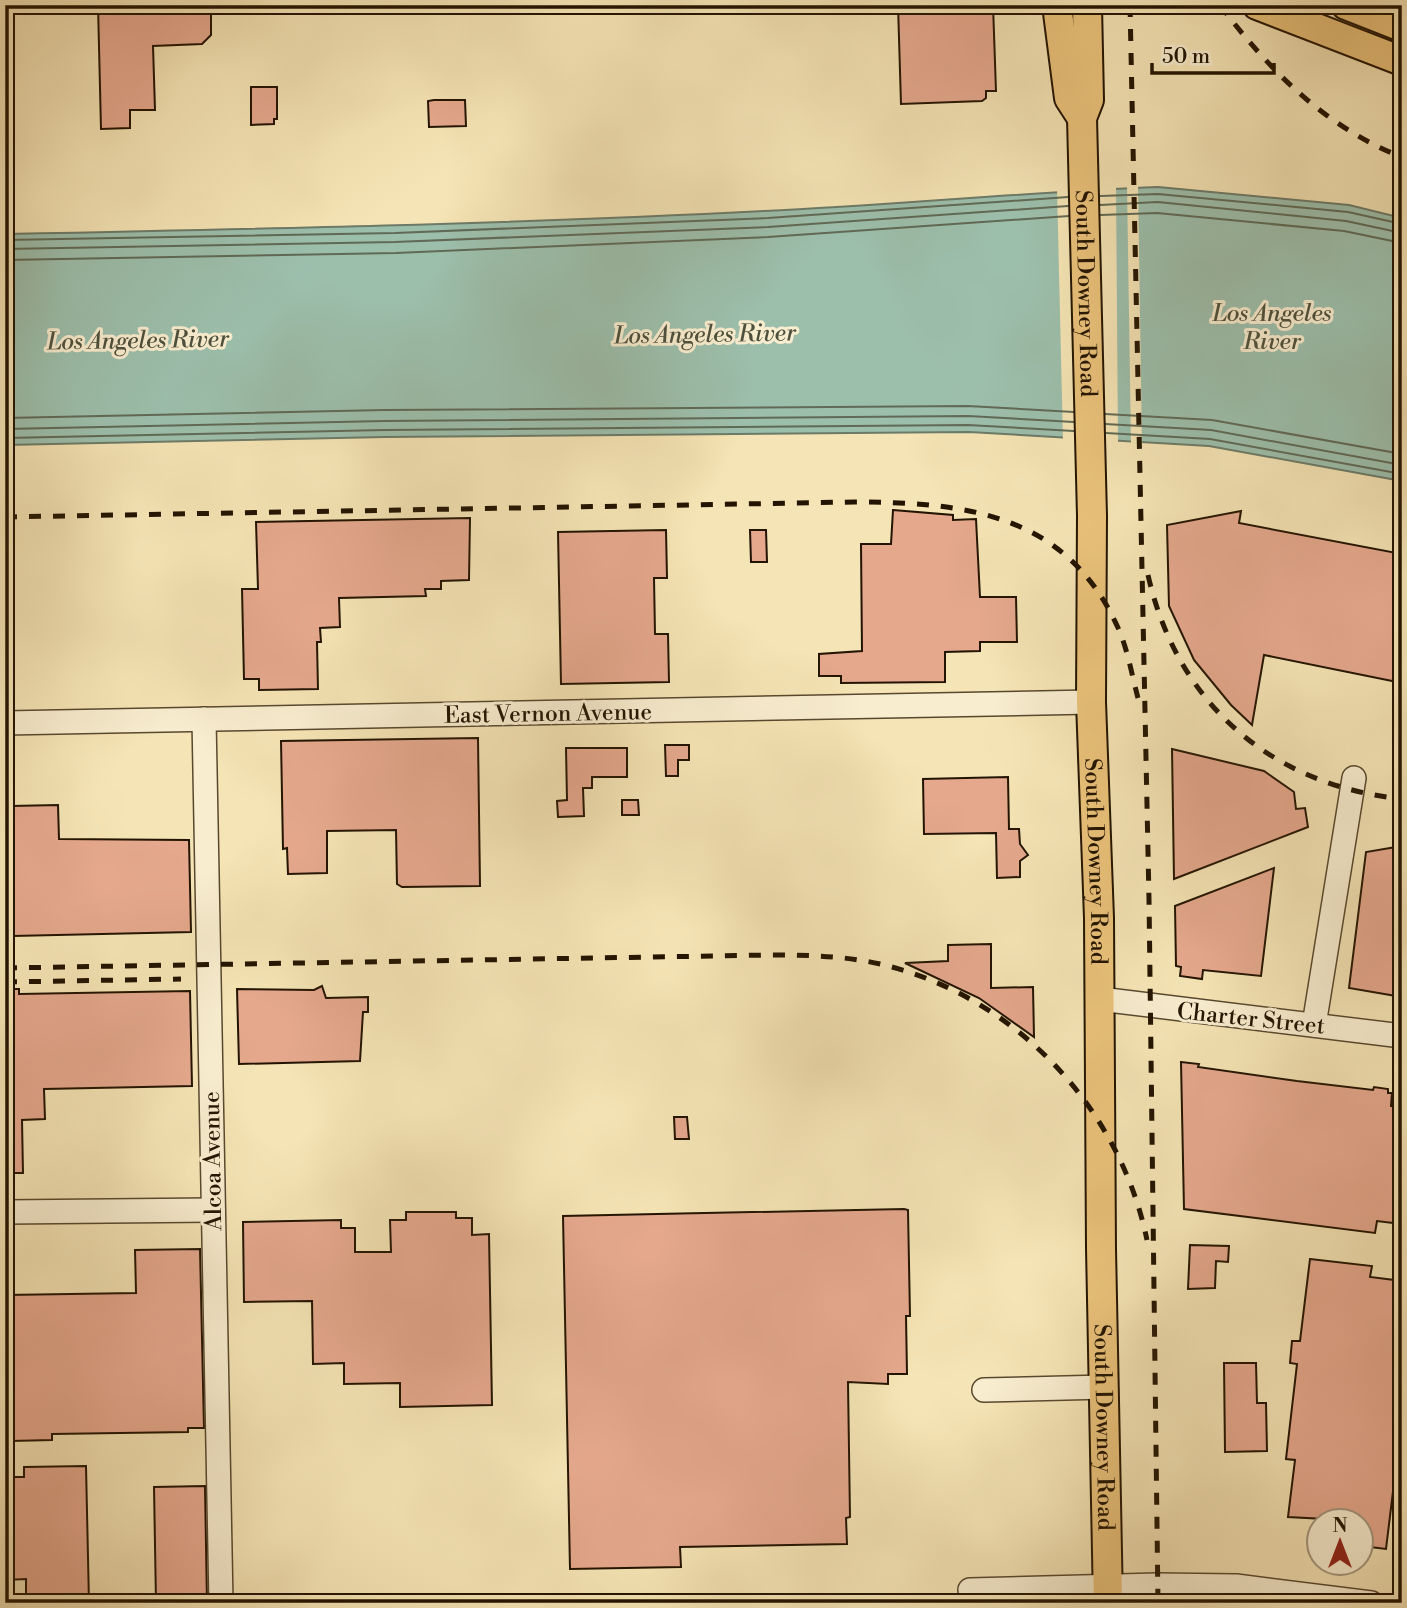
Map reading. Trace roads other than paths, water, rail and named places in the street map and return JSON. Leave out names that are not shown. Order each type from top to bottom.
[{"type":"main road","name":"South Downey Road","points":[[1057,5],[1069,99],[1082,118]]},
{"type":"main road","points":[[1257,5],[1402,61]]},
{"type":"main road","points":[[1346,5],[1402,27]]},
{"type":"main road","name":"South Downey Road","points":[[1088,7],[1089,100],[1082,118],[1092,516],[1091,702],[1100,999],[1107,1595]]},
{"type":"street","name":"East Vernon Avenue","points":[[5,723],[1091,702]]},
{"type":"street","name":"Alcoa Avenue","points":[[204,719],[221,1603]]},
{"type":"street","points":[[1314,1025],[1353,778]]},
{"type":"street","name":"Charter Street","points":[[1100,999],[1402,1036]]},
{"type":"street","points":[[5,1212],[213,1210]]},
{"type":"street","points":[[984,1390],[1105,1387]]},
{"type":"street","points":[[970,1590],[1107,1595],[1157,1585],[1236,1586],[1371,1603]]},
{"type":"water","name":"Los Angeles River","points":[[1158,187],[1349,205],[1402,218],[1402,481],[1209,446],[969,432],[385,437],[5,445],[5,234],[384,226],[669,216]]},
{"type":"railway","points":[[1130,5],[1149,899],[1158,1603]]},
{"type":"railway","points":[[1220,5],[1258,52],[1300,94],[1348,130],[1402,157]]},
{"type":"railway","points":[[5,517],[854,502],[936,506],[974,512],[1010,522],[1043,539],[1072,561],[1098,591],[1119,630],[1138,698]]},
{"type":"railway","points":[[1148,575],[1162,621],[1182,662],[1207,699],[1237,730],[1272,756],[1311,776],[1355,791],[1402,799]]},
{"type":"railway","points":[[5,932],[12,932]]},
{"type":"railway","points":[[5,968],[770,955],[832,957],[877,963],[939,983],[982,1006],[1022,1034],[1057,1068],[1088,1106],[1114,1147],[1134,1192],[1147,1240]]},
{"type":"railway","points":[[5,982],[181,979]]}]
